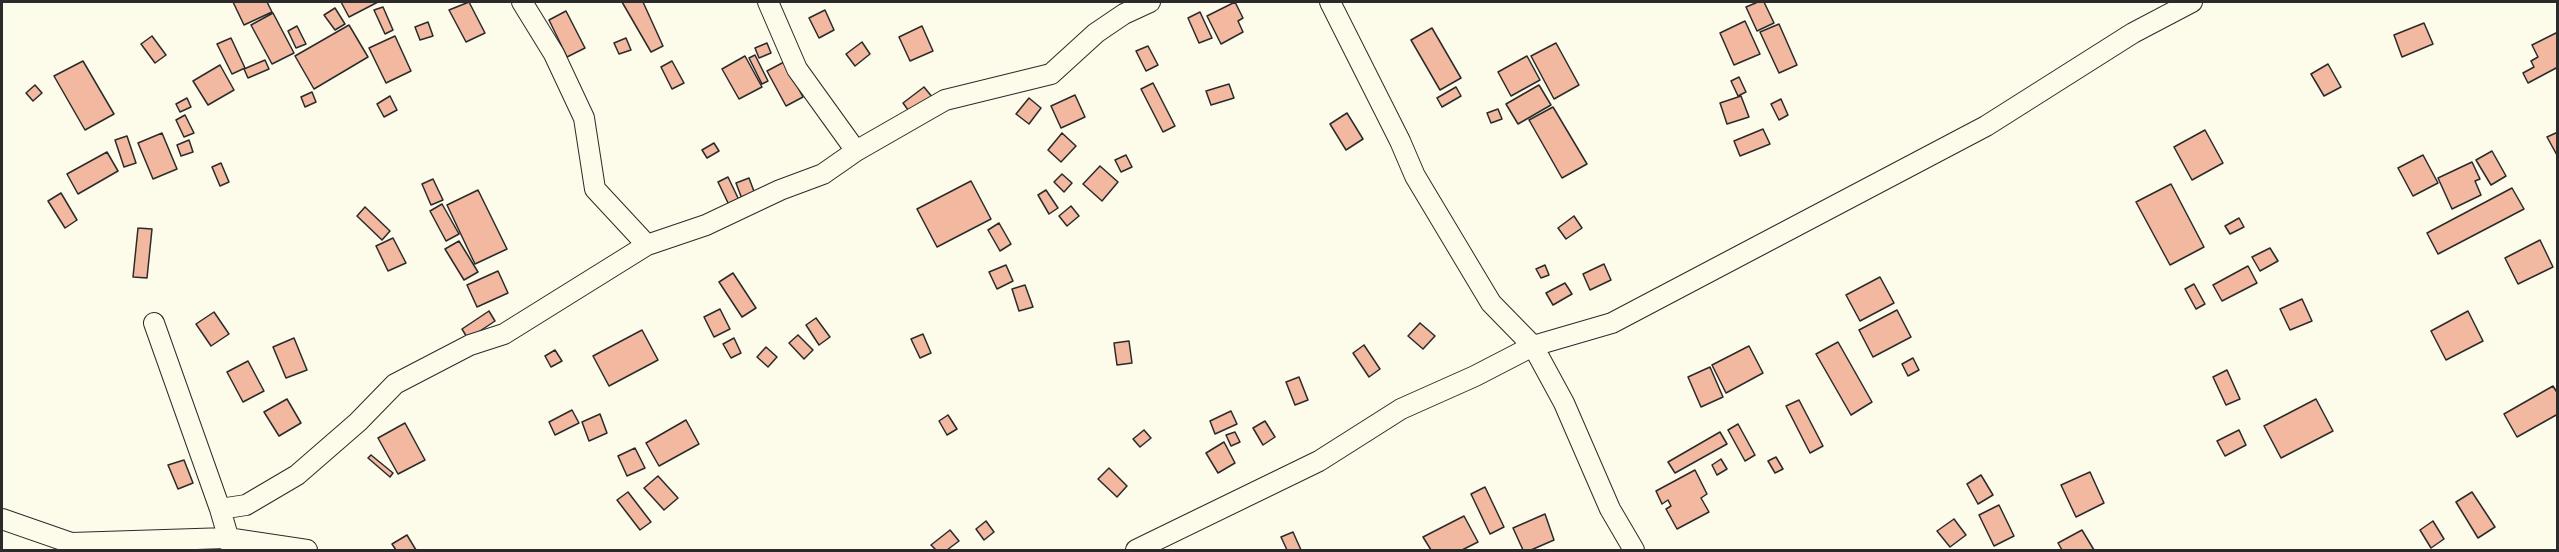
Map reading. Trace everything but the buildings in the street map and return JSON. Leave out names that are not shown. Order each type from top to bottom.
[{"type":"street","points":[[522,2],[554,54],[584,118],[595,189],[647,245]]},
{"type":"street","points":[[768,2],[797,69],[856,151]]},
{"type":"street","points":[[220,509],[246,505],[297,475],[358,422],[395,384],[470,345],[504,334],[647,245],[706,225],[780,190],[823,174],[856,151],[945,100],[1051,74],[1096,33],[1124,14],[1150,2]]},
{"type":"street","points":[[1330,2],[1400,141],[1415,176],[1491,303],[1533,346],[1564,403],[1610,509],[1634,550]]},
{"type":"street","points":[[1136,550],[1319,461],[1401,409],[1475,376],[1533,346],[1612,323],[1986,126],[2133,33],[2192,2]]},
{"type":"street","points":[[154,323],[220,509],[230,544]]},
{"type":"street","points":[[2,519],[70,547],[230,544],[307,550]]}]
